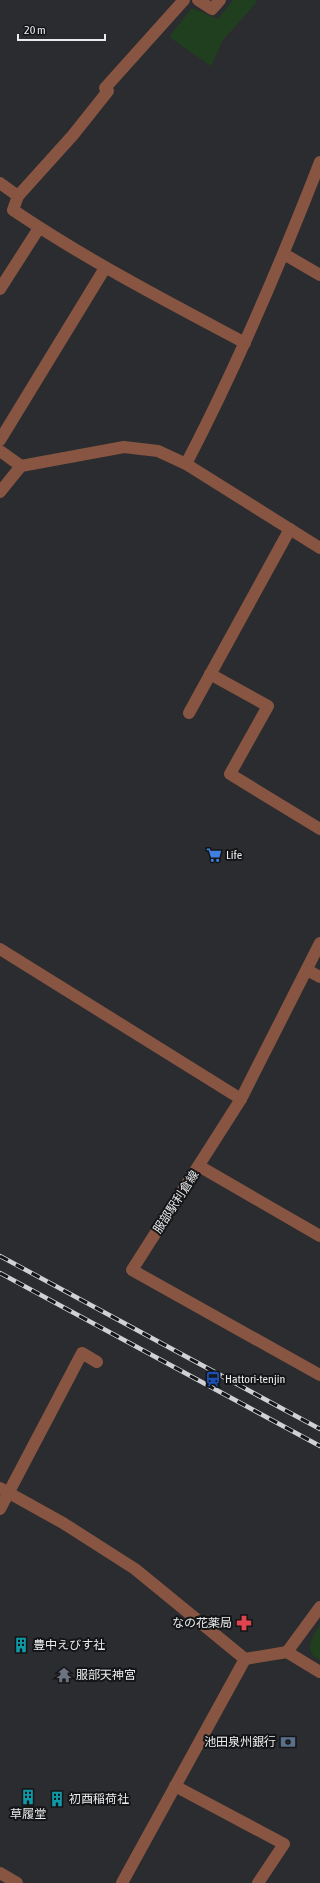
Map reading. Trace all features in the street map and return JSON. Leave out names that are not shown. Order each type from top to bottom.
[{"type":"street","points":[[184,0],[105,88],[108,91],[73,135],[18,196],[12,210],[105,268],[245,343]]},
{"type":"street","points":[[198,0],[212,9],[220,0]]},
{"type":"street","points":[[186,464],[216,407],[245,343],[284,254],[320,162]]},
{"type":"street","points":[[0,184],[18,196]]},
{"type":"street","points":[[0,290],[39,228]]},
{"type":"street","points":[[284,254],[320,275]]},
{"type":"street","points":[[0,440],[105,268]]},
{"type":"street","points":[[0,492],[22,466],[124,447],[158,451],[186,464],[320,548]]},
{"type":"street","points":[[0,451],[22,466]]},
{"type":"street","points":[[188,714],[290,530]]},
{"type":"street","points":[[210,674],[268,706],[230,774],[320,829]]},
{"type":"street","name":"服部駅利倉線","points":[[320,943],[241,1099],[132,1270],[320,1375]]},
{"type":"street","points":[[0,949],[241,1099]]},
{"type":"street","points":[[307,970],[320,977]]},
{"type":"street","points":[[199,1166],[320,1236]]},
{"type":"street","points":[[0,1508],[4,1490],[82,1353],[98,1362]]},
{"type":"street","points":[[4,1490],[63,1524],[135,1569],[245,1659],[288,1652],[320,1672]]},
{"type":"street","points":[[288,1652],[320,1608]]},
{"type":"street","points":[[122,1883],[245,1659]]},
{"type":"street","points":[[175,1786],[284,1844],[258,1883]]},
{"type":"street","points":[[0,1873],[17,1883]]},
{"type":"green space","points":[[233,0],[255,0],[257,2],[223,40],[211,66],[169,37],[192,8],[218,19]]},
{"type":"green space","points":[[320,1625],[320,1660],[311,1653],[310,1644]]},
{"type":"railway","points":[[0,1256],[320,1429]]},
{"type":"railway","points":[[0,1273],[320,1446]]},
{"type":"place","name":"Life","points":[[214,855]]},
{"type":"place","name":"Hattori-tenjin","points":[[213,1379]]},
{"type":"place","name":"なの花薬局","points":[[244,1623]]},
{"type":"place","name":"豊中えびす社","points":[[21,1645]]},
{"type":"place","name":"服部天神宮","points":[[64,1675]]},
{"type":"place","name":"池田泉州銀行","points":[[288,1742]]},
{"type":"place","name":"草履堂","points":[[28,1797]]},
{"type":"place","name":"初酉稲荷社","points":[[57,1799]]}]
